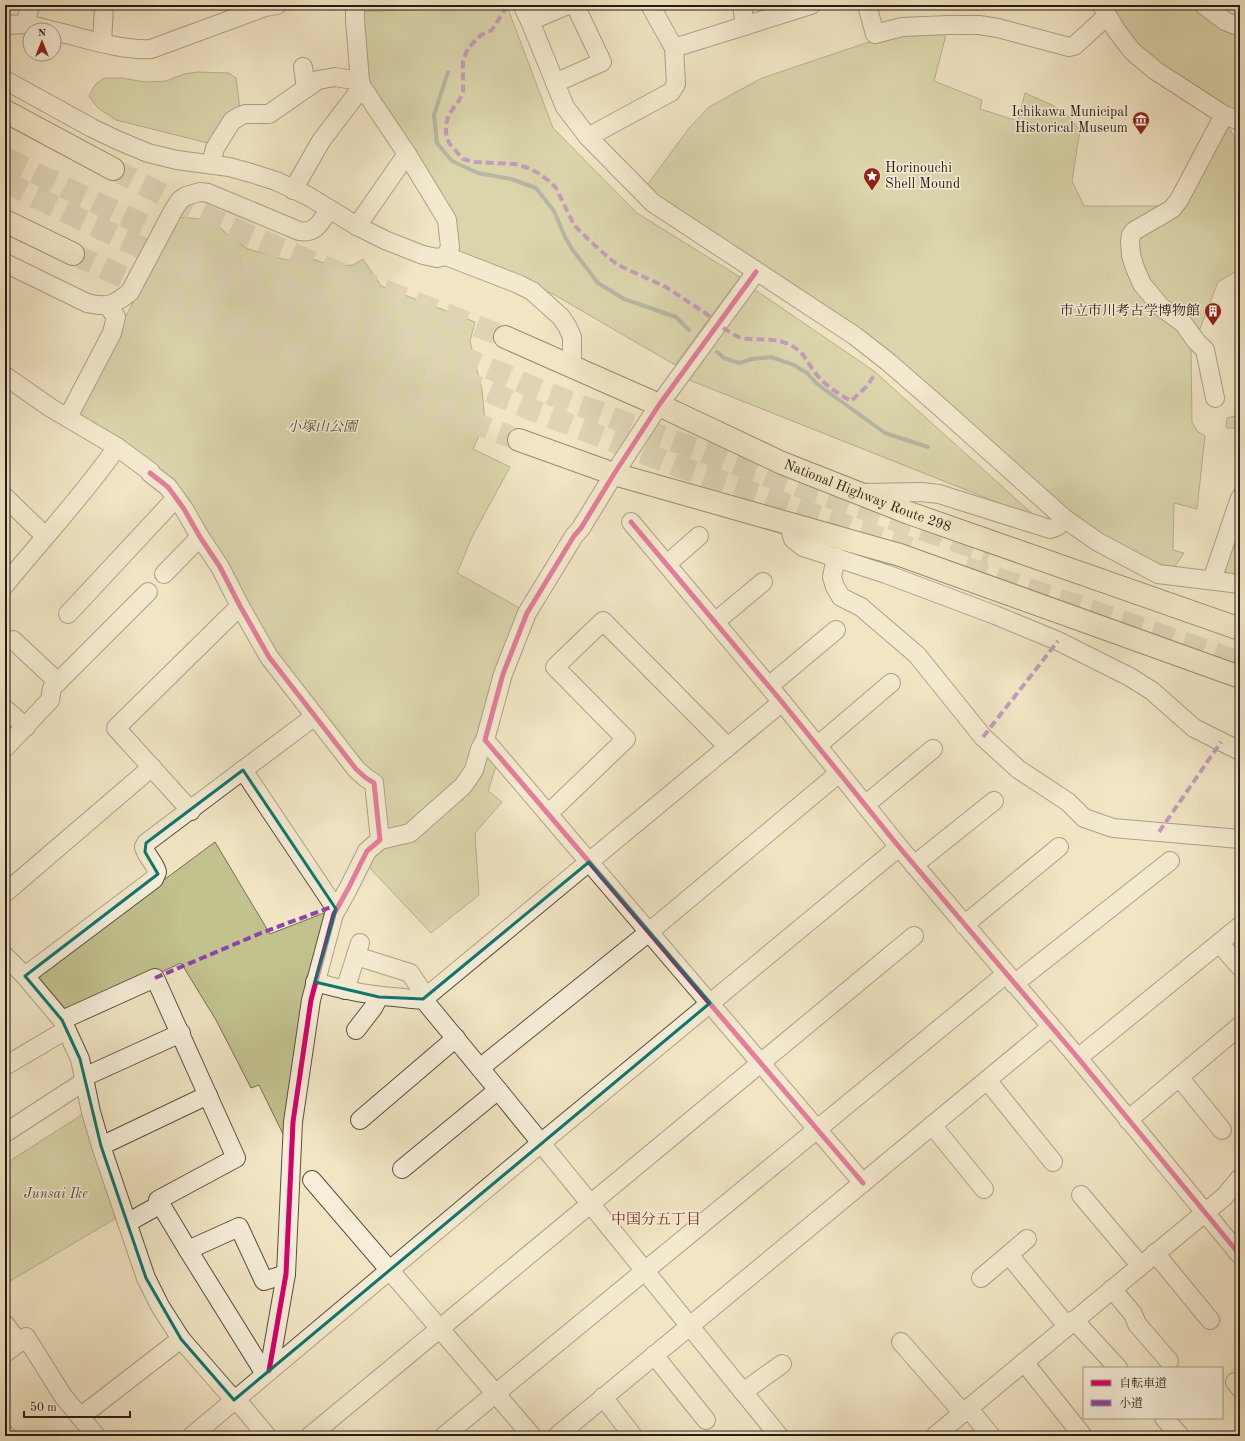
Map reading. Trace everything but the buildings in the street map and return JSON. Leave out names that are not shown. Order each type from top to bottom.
[{"type":"highway","points":[[5,111],[113,169]]},
{"type":"highway","points":[[5,221],[73,254]]},
{"type":"highway","name":"National Highway Route 298","points":[[505,337],[659,405],[782,463],[856,493],[917,516],[1240,629]]},
{"type":"highway","points":[[519,440],[614,474],[789,525],[900,555],[1240,677]]},
{"type":"street","points":[[26,22],[30,5]]},
{"type":"street","points":[[102,43],[104,5]]},
{"type":"street","points":[[62,33],[102,43],[142,50],[151,49],[226,13],[277,5]]},
{"type":"street","points":[[355,5],[361,84],[407,154],[447,220],[450,247],[446,256]]},
{"type":"street","points":[[522,5],[565,107],[588,137],[653,203],[855,336],[887,361],[1066,518],[1098,542],[1158,574],[1240,584]]},
{"type":"street","points":[[530,22],[568,5]]},
{"type":"street","points":[[555,83],[602,62],[575,5]]},
{"type":"street","points":[[588,137],[672,92],[676,84],[674,48],[650,5]]},
{"type":"street","points":[[742,5],[745,26]]},
{"type":"street","points":[[674,48],[811,5]]},
{"type":"street","points":[[867,5],[875,34],[908,26],[948,24],[979,26],[998,28],[1069,47],[1074,46],[1105,10],[1116,30],[1132,51],[1156,72],[1232,118],[1172,209],[1134,231],[1130,241],[1134,268],[1142,284],[1162,307],[1183,323],[1196,341],[1205,350],[1215,398]]},
{"type":"street","points":[[1204,5],[1225,21],[1240,27]]},
{"type":"street","points":[[5,25],[22,24]]},
{"type":"street","points":[[303,67],[306,88]]},
{"type":"street","points":[[211,164],[215,148],[232,121],[246,114],[269,114],[318,80],[335,77],[361,84]]},
{"type":"street","points":[[5,80],[92,128],[148,153],[177,160],[211,164],[251,172],[308,196],[357,226],[385,240],[424,255],[437,258],[446,256],[518,284],[532,292],[561,317],[567,326],[572,337],[572,366]]},
{"type":"street","points":[[293,190],[321,141],[361,84]]},
{"type":"street","points":[[357,226],[407,154]]},
{"type":"street","points":[[5,263],[87,303],[99,306],[108,306],[118,302],[130,292],[174,209],[180,200],[186,196],[200,192],[208,193],[299,231],[306,232],[317,226],[329,209]]},
{"type":"street","points":[[267,1372],[286,1274],[294,1122],[311,1000],[336,909],[367,851],[380,840],[410,833],[463,786],[474,770],[480,749],[485,740],[503,674],[528,613],[574,536],[581,528],[659,405],[756,272]]},
{"type":"street","points":[[68,417],[112,333],[116,317],[108,306]]},
{"type":"street","points":[[5,376],[51,408],[117,448],[151,472],[150,473],[168,487],[220,567],[269,657],[356,769],[374,783],[380,840]]},
{"type":"street","points":[[7,578],[66,513],[117,448]]},
{"type":"street","points":[[856,493],[921,492],[949,496],[1050,529],[1059,526],[1066,518]]},
{"type":"street","points":[[5,497],[45,536]]},
{"type":"street","points":[[68,614],[176,498]]},
{"type":"street","points":[[1212,580],[1240,498]]},
{"type":"street","points":[[632,522],[769,686],[899,847],[1078,1058],[1240,1255]]},
{"type":"street","points":[[789,525],[793,539],[803,547],[836,557],[995,615],[1099,660],[1152,691],[1194,728],[1240,751]]},
{"type":"street","points":[[667,564],[699,536]]},
{"type":"street","points":[[164,574],[200,537]]},
{"type":"street","points":[[836,557],[832,577],[834,587],[841,597],[861,607],[917,655],[983,737],[1018,770],[1068,802],[1084,818],[1113,828],[1240,839]]},
{"type":"street","points":[[715,622],[763,582]]},
{"type":"street","points":[[5,748],[50,700],[52,688],[148,592]]},
{"type":"street","points":[[191,810],[116,728],[240,606]]},
{"type":"street","points":[[548,814],[626,739],[555,667],[603,621],[728,746]]},
{"type":"street","points":[[769,686],[836,630]]},
{"type":"street","points":[[13,640],[58,682]]},
{"type":"street","points":[[817,746],[891,683]]},
{"type":"street","points":[[316,982],[379,997],[424,998],[782,702]]},
{"type":"street","points":[[5,709],[26,727]]},
{"type":"street","points":[[25,976],[154,879],[157,875],[157,868],[145,852],[144,847],[146,843],[315,716]]},
{"type":"street","points":[[485,740],[863,1183]]},
{"type":"street","points":[[865,805],[933,749]]},
{"type":"street","points":[[5,893],[152,767]]},
{"type":"street","points":[[243,770],[336,909]]},
{"type":"street","points":[[480,1068],[649,932],[839,773]]},
{"type":"street","points":[[914,865],[994,801]]},
{"type":"street","points":[[192,1436],[541,1143],[899,847]]},
{"type":"street","points":[[964,924],[1059,847]]},
{"type":"street","points":[[444,1436],[817,1129],[1010,979],[1170,861]]},
{"type":"street","points":[[1078,1058],[1220,944],[1240,926]]},
{"type":"street","points":[[310,1436],[914,936]]},
{"type":"street","points":[[1220,944],[1240,967]]},
{"type":"street","points":[[345,990],[358,949],[410,973],[424,998],[779,1436]]},
{"type":"street","points":[[7,961],[25,976],[64,1025],[80,1059],[91,1112],[101,1146],[146,1278],[160,1306],[181,1340],[267,1436]]},
{"type":"street","points":[[5,1066],[64,1025],[155,978],[236,1158],[158,1200],[188,1250],[267,1372]]},
{"type":"street","points":[[356,1030],[373,1008],[379,997]]},
{"type":"street","points":[[557,1436],[1051,1027]]},
{"type":"street","points":[[5,1133],[85,1079],[181,1033]]},
{"type":"street","points":[[1128,1120],[1179,1077],[1237,1034]]},
{"type":"street","points":[[360,1120],[456,1038]]},
{"type":"street","points":[[1179,1077],[1222,1130]]},
{"type":"street","points":[[986,1080],[1053,1162]]},
{"type":"street","points":[[402,1169],[498,1090]]},
{"type":"street","points":[[101,1146],[208,1095]]},
{"type":"street","points":[[932,1125],[984,1189]]},
{"type":"street","points":[[935,1436],[1224,1197],[1240,1178]]},
{"type":"street","points":[[312,1180],[532,1436]]},
{"type":"street","points":[[1081,1194],[1140,1265]]},
{"type":"street","points":[[127,1223],[161,1204]]},
{"type":"street","points":[[188,1250],[239,1227],[264,1281],[286,1274]]},
{"type":"street","points":[[981,1278],[1027,1239]]},
{"type":"street","points":[[1155,1253],[1210,1320]]},
{"type":"street","points":[[1008,1255],[1071,1323],[1117,1367]]},
{"type":"street","points":[[1112,1289],[1133,1314],[1137,1324],[1169,1361]]},
{"type":"street","points":[[5,1324],[12,1348],[26,1337],[63,1396],[96,1436]]},
{"type":"street","points":[[80,1417],[181,1340]]},
{"type":"street","points":[[901,1342],[991,1436]]},
{"type":"street","points":[[654,1355],[706,1420]]},
{"type":"street","points":[[1024,1362],[1083,1436]]},
{"type":"street","points":[[743,1392],[782,1364]]},
{"type":"street","points":[[603,1397],[633,1436]]},
{"type":"street","points":[[1165,1419],[1180,1436]]},
{"type":"highlighted area","points":[[243,770],[336,909],[315,982],[379,997],[423,999],[589,862],[710,1003],[234,1400],[181,1339],[146,1278],[101,1146],[80,1059],[62,1020],[25,976],[158,874],[145,852],[146,843]]},
{"type":"green space","points":[[1109,5],[1196,5],[1240,34],[1240,114],[1191,88],[1135,44]]},
{"type":"green space","points":[[507,6],[553,128],[637,213],[740,277],[675,365],[553,294],[451,252],[449,213],[364,83],[355,12]]},
{"type":"green space","points":[[947,31],[934,81],[982,100],[980,109],[1018,121],[1025,93],[1052,105],[1067,115],[1080,130],[1072,181],[1084,206],[1170,206],[1126,241],[1191,347],[1192,422],[1197,431],[1205,436],[1197,509],[1174,503],[1173,550],[1184,553],[1173,569],[1160,565],[1103,537],[1019,470],[658,198],[647,185],[690,127],[709,107],[762,78],[866,43],[905,33]]},
{"type":"green space","points":[[197,72],[229,73],[236,78],[240,109],[208,143],[116,120],[98,108],[89,96],[95,85],[104,78],[122,78],[145,82],[166,81],[184,74]]},
{"type":"green space","points":[[1226,122],[1240,148],[1240,269],[1218,282],[1200,329],[1173,309],[1140,268],[1137,234],[1176,211]]},
{"type":"green space","name":"小塚山公園","points":[[179,217],[212,220],[228,235],[248,249],[294,262],[313,259],[333,267],[353,265],[363,259],[381,286],[475,322],[470,341],[482,390],[485,422],[473,449],[510,467],[472,537],[457,573],[523,610],[469,769],[409,827],[384,831],[370,774],[276,655],[190,504],[75,416],[76,409]]},
{"type":"green space","points":[[754,289],[874,371],[1037,518],[684,378]]},
{"type":"green space","points":[[1240,404],[1240,428],[1226,428],[1227,418],[1236,416]]},
{"type":"green space","points":[[1240,516],[1240,575],[1226,573],[1223,567]]},
{"type":"green space","points":[[484,750],[498,760],[488,791],[502,802],[475,833],[479,895],[431,933],[367,865],[384,843],[412,835]]},
{"type":"green space","points":[[215,842],[270,934],[329,911],[285,1138],[259,1085],[251,1088],[216,1020],[181,963],[69,1014],[33,977]]},
{"type":"green space","name":"Junsai Ike","points":[[83,1114],[118,1217],[5,1284],[5,1164]]},
{"type":"waterway","points":[[448,72],[434,115],[437,143],[452,161],[478,173],[511,179],[536,188],[554,211],[572,249],[598,283],[624,299],[676,317],[689,330]]},
{"type":"waterway","points":[[717,352],[724,358],[739,363],[752,359],[771,357],[794,365],[807,373],[817,384],[885,433],[928,447]]},
{"type":"tunnel","points":[[5,158],[101,205],[235,267],[494,370],[539,390],[765,475],[990,553]]},
{"type":"tunnel","points":[[113,169],[198,211],[281,249],[505,337]]},
{"type":"tunnel","points":[[5,182],[92,225],[228,287],[380,349],[680,467],[910,548]]},
{"type":"tunnel","points":[[73,254],[221,321],[362,380],[519,440]]},
{"type":"tunnel","points":[[965,567],[1240,662]]},
{"type":"marked path","points":[[507,6],[492,30],[481,35],[469,47],[466,53],[463,61],[463,91],[460,99],[449,114],[446,124],[446,133],[449,143],[463,159],[475,162],[515,164],[538,173],[556,188],[574,225],[609,258],[618,265],[666,287],[711,317]]},
{"type":"marked path","points":[[723,328],[740,337],[777,341],[794,347],[799,350],[824,383],[851,401],[866,387],[876,373]]},
{"type":"marked path","points":[[983,737],[1058,641]]},
{"type":"marked path","points":[[1159,832],[1221,742]]},
{"type":"marked path","points":[[155,978],[261,933],[334,906]]},
{"type":"cycle path","points":[[756,272],[659,405],[581,528],[574,536],[527,613],[503,674],[485,740],[863,1183]]},
{"type":"cycle path","points":[[150,473],[168,487],[184,509],[220,567],[269,657],[356,769],[374,783],[380,840],[367,851],[334,914],[311,1000],[293,1122],[286,1274],[269,1371]]},
{"type":"cycle path","points":[[631,522],[782,702],[899,847],[1078,1058],[1240,1255]]},
{"type":"place","name":"Ichikawa Municipal Historical Museum","points":[[1141,135]]},
{"type":"place","name":"Horinouchi Shell Mound","points":[[872,191]]},
{"type":"place","name":"市立市川考古学博物館","points":[[1213,326]]},
{"type":"district","name":"中国分五丁目","points":[[656,1220]]}]
